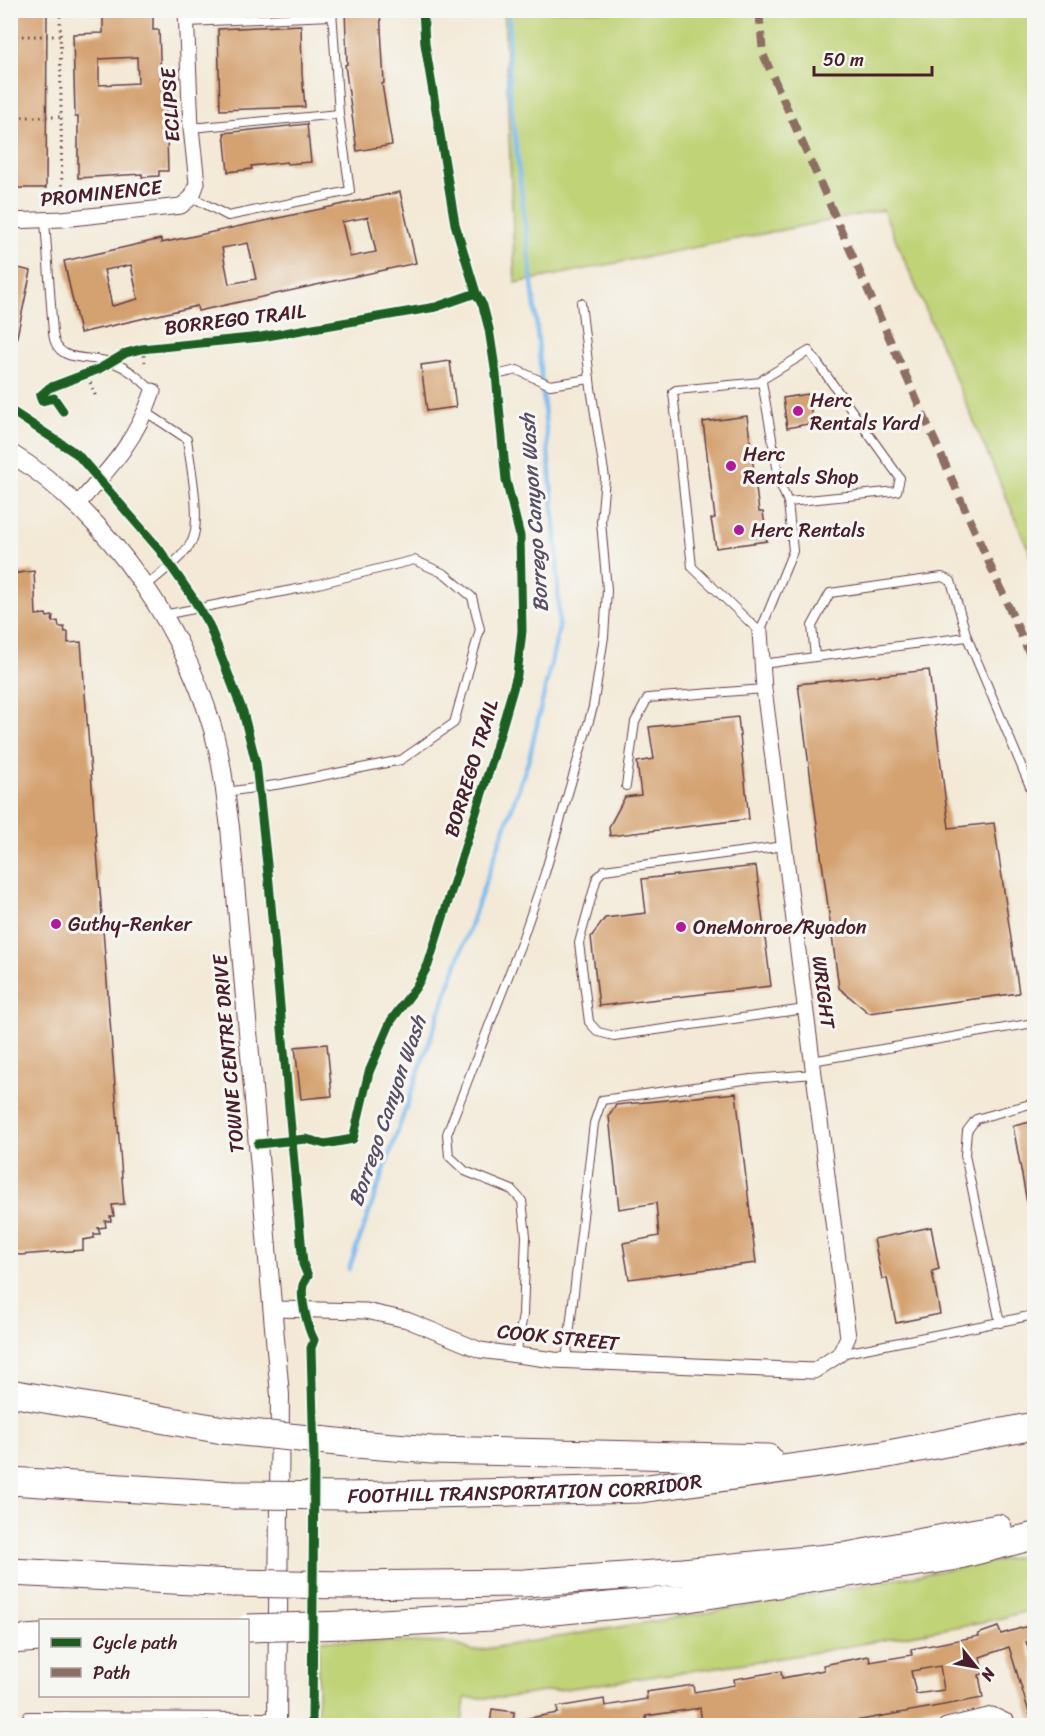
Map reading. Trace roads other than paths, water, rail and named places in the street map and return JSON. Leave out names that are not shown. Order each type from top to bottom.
[{"type":"highway","points":[[10,1393],[223,1430],[432,1450],[750,1458],[883,1455]]},
{"type":"highway","name":"FOOTHILL TRANSPORTATION CORRIDOR","points":[[10,1481],[233,1495],[347,1496],[641,1489],[883,1455],[1035,1426]]},
{"type":"highway","points":[[10,1572],[233,1584],[524,1582],[847,1556],[1035,1521]]},
{"type":"highway","points":[[249,1628],[491,1617],[682,1599],[952,1557],[1035,1536]]},
{"type":"highway","points":[[10,1640],[39,1638]]},
{"type":"street","name":"ECLIPSE","points":[[186,16],[197,183],[192,197]]},
{"type":"street","name":"PROMINENCE","points":[[10,221],[45,221],[181,206],[192,197]]},
{"type":"street","points":[[77,505],[132,440],[146,412],[153,391]]},
{"type":"street","name":"TOWNE CENTRE DRIVE","points":[[10,453],[51,481],[77,505],[122,556],[144,587],[163,615],[188,662],[203,699],[218,749],[230,827],[280,1395],[277,1721]]},
{"type":"street","name":"WRIGHT","points":[[760,633],[764,689],[848,1337],[840,1354]]},
{"type":"street","name":"COOK STREET","points":[[273,1309],[366,1311],[407,1320],[480,1350],[566,1361],[814,1371],[840,1354]]},
{"type":"street","points":[[946,1725],[992,1715],[1008,1722],[1009,1725]]},
{"type":"lane","points":[[186,16],[332,13],[339,114],[350,191],[228,216],[192,197]]},
{"type":"lane","points":[[192,128],[339,114]]},
{"type":"lane","points":[[45,221],[56,349],[71,356],[112,362],[132,371],[153,391]]},
{"type":"lane","points":[[516,1355],[523,1315],[526,1236],[522,1201],[512,1190],[465,1171],[449,1156],[447,1134],[520,946],[593,707],[604,637],[607,590],[601,522],[605,478],[581,303]]},
{"type":"lane","points":[[762,382],[780,484],[788,502],[793,551],[760,633],[692,567],[673,392],[762,382],[763,379],[809,351],[900,478],[897,491],[788,502]]},
{"type":"lane","points":[[496,375],[517,370],[550,385],[590,379]]},
{"type":"lane","points":[[144,587],[184,553],[194,538],[196,513],[187,439],[146,412]]},
{"type":"lane","points":[[163,615],[302,588],[414,560],[445,574],[472,597],[480,629],[454,723],[401,760],[296,782],[225,792]]},
{"type":"lane","points":[[815,657],[812,626],[830,593],[942,577],[951,581],[966,637],[1035,796]]},
{"type":"lane","points":[[762,664],[966,637]]},
{"type":"lane","points":[[626,786],[635,722],[648,698],[764,689]]},
{"type":"lane","points":[[784,846],[604,870],[597,877],[579,944],[587,1010],[589,1022],[598,1032],[614,1036],[805,1009]]},
{"type":"lane","points":[[566,1361],[594,1123],[602,1100],[813,1068],[1035,1023]]},
{"type":"lane","points":[[1000,1323],[965,1155],[967,1131],[976,1119],[1035,1103]]},
{"type":"lane","points":[[840,1354],[1035,1315]]},
{"type":"lane","points":[[28,1716],[277,1721]]},
{"type":"waterway","name":"Borrego Canyon Wash","points":[[349,1269],[529,759],[559,628],[557,550],[535,308],[509,86],[509,10]]},
{"type":"place","name":"Herc Rentals Yard","points":[[798,411]]},
{"type":"place","name":"Herc Rentals Shop","points":[[731,466]]},
{"type":"place","name":"Herc Rentals","points":[[739,530]]},
{"type":"place","name":"Guthy-Renker","points":[[56,924]]},
{"type":"place","name":"OneMonroe/Ryadon","points":[[681,927]]}]
